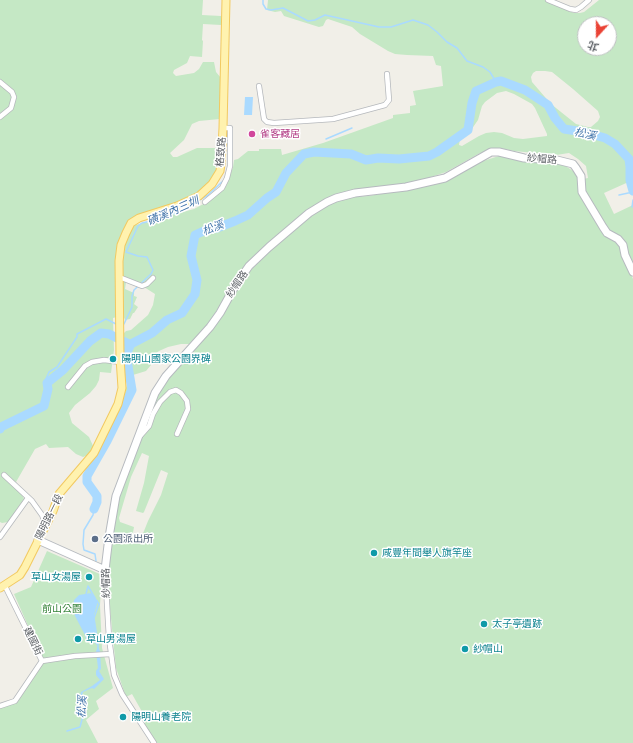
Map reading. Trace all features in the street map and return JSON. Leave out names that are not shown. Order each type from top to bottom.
[{"type":"main road","name":"格致路","points":[[120,360],[119,277],[121,245],[132,223],[139,218],[188,201],[206,190],[212,184],[220,171],[226,145],[223,128],[226,0]]},
{"type":"main road","name":"陽明路一段","points":[[3,587],[20,575],[53,511],[59,494],[94,453],[121,396],[122,378],[120,360]]},
{"type":"street","points":[[548,0],[576,10],[589,0]]},
{"type":"street","points":[[259,86],[264,119],[267,122],[274,123],[333,119],[385,105],[389,100],[387,74]]},
{"type":"street","points":[[0,82],[12,92],[14,97],[11,108],[0,117]]},
{"type":"street","points":[[205,202],[222,188],[227,178],[230,166],[226,145]]},
{"type":"street","name":"紗帽路","points":[[154,743],[121,692],[114,675],[109,638],[105,570],[116,496],[155,393],[166,376],[210,327],[249,266],[309,213],[327,202],[355,193],[406,187],[445,178],[491,152],[499,152],[524,158],[557,160],[573,164],[581,176],[582,192],[607,233],[618,239],[623,245],[625,255],[633,272]]},
{"type":"street","points":[[119,277],[142,286],[147,284],[153,278]]},
{"type":"street","points":[[68,387],[85,366],[92,362],[120,360]]},
{"type":"street","points":[[140,436],[149,426],[153,414],[160,402],[170,392],[176,390],[181,393],[187,401],[188,409],[177,434]]},
{"type":"street","points":[[4,476],[28,498],[42,515],[46,525]]},
{"type":"street","points":[[0,537],[28,498]]},
{"type":"street","points":[[38,540],[105,570]]},
{"type":"street","name":"建國街","points":[[0,706],[15,701],[42,661],[3,587]]},
{"type":"street","points":[[42,661],[75,656],[111,654]]},
{"type":"green space","points":[[0,0],[203,0],[202,15],[221,16],[221,25],[203,24],[202,57],[190,56],[187,63],[174,70],[173,73],[176,76],[194,73],[199,69],[203,62],[214,62],[216,72],[221,78],[220,119],[199,121],[192,124],[184,140],[170,153],[173,157],[177,157],[197,148],[220,148],[220,163],[214,178],[199,192],[181,202],[136,216],[116,261],[115,289],[117,317],[113,318],[114,350],[111,373],[100,372],[99,380],[96,386],[75,405],[69,413],[72,423],[89,437],[94,448],[88,455],[83,457],[76,454],[68,447],[49,448],[46,444],[35,449],[16,482],[24,499],[8,522],[2,523],[0,522]]},
{"type":"green space","points":[[268,0],[549,0],[564,9],[574,13],[580,13],[584,12],[599,0],[633,0],[633,180],[604,193],[614,214],[633,205],[633,266],[623,238],[606,228],[595,206],[584,190],[583,179],[588,178],[586,166],[578,159],[569,153],[556,155],[514,151],[500,148],[480,153],[446,172],[428,178],[389,188],[326,200],[313,207],[262,248],[239,275],[206,328],[189,344],[168,347],[152,356],[150,360],[151,365],[146,371],[133,375],[134,385],[124,396],[127,384],[124,359],[124,333],[131,330],[148,315],[153,305],[155,294],[144,287],[126,282],[125,289],[134,293],[134,296],[137,297],[134,304],[138,307],[130,319],[125,320],[122,312],[121,281],[124,242],[132,226],[194,209],[211,200],[226,186],[234,160],[238,159],[248,151],[259,151],[259,149],[281,149],[282,155],[323,143],[393,118],[393,115],[410,113],[410,106],[416,105],[413,91],[443,86],[441,66],[436,65],[433,56],[395,54],[360,34],[352,27],[328,19],[323,26],[319,27],[284,16],[281,11],[275,12],[267,10]],"holes":[[[536,71],[552,72],[598,111],[600,117],[598,121],[591,127],[576,124],[551,104],[532,82],[531,77]],[[506,91],[532,104],[547,136],[523,139],[494,132],[479,136],[462,146],[459,145],[460,139],[469,133],[478,120],[482,106],[485,102],[497,93]]]},
{"type":"green space","points":[[499,156],[561,163],[573,171],[577,176],[581,192],[591,211],[618,242],[633,279],[633,743],[157,743],[140,720],[145,717],[132,694],[126,697],[116,668],[107,579],[118,496],[156,393],[179,364],[217,323],[238,287],[251,270],[291,230],[329,204],[349,197],[369,196],[434,184],[451,178],[483,161]],"holes":[[[142,453],[149,456],[144,483],[136,511],[144,512],[161,470],[168,473],[161,495],[140,541],[132,538],[134,527],[120,522],[119,518],[131,477]]]},
{"type":"green space","name":"前山公園","points":[[47,551],[102,575],[100,605],[102,648],[113,688],[96,701],[99,709],[86,720],[98,743],[0,743],[0,708],[19,699],[44,662],[14,594],[31,587]]},
{"type":"water","points":[[245,97],[253,97],[252,115],[244,115]]},
{"type":"water","points":[[91,593],[98,601],[94,615],[96,643],[88,642],[86,639],[75,616],[73,608],[74,600],[79,595]]},
{"type":"water","points":[[98,647],[100,651],[101,669],[99,671],[104,679],[94,689],[92,688],[83,692],[82,696],[84,705],[82,705],[80,697],[81,692],[100,680],[96,675],[98,668],[96,651]]},
{"type":"waterway","name":"松溪","points":[[263,0],[263,4],[266,9],[271,10],[283,8],[308,21],[315,20],[325,15],[379,27],[391,27],[413,20],[428,25],[447,42],[457,48],[467,61],[483,67],[490,72],[496,82]]},
{"type":"waterway","name":"松溪","points":[[94,509],[97,502],[97,496],[87,482],[87,476],[107,441],[132,390],[127,360],[128,350],[131,344],[152,333],[167,320],[182,313],[195,294],[197,280],[191,256],[195,235],[206,230],[217,228],[248,215],[276,192],[286,173],[304,154],[314,152],[351,154],[366,160],[378,158],[399,159],[429,156],[468,130],[472,103],[476,91],[501,81],[525,90],[548,105],[555,118],[564,129],[584,132],[605,138],[615,144],[629,159],[630,180],[633,191]]},
{"type":"waterway","points":[[326,139],[352,128]]},
{"type":"waterway","name":"磺溪內三圳","points":[[122,324],[124,324],[132,307],[132,296],[134,290],[151,274],[153,270],[147,257],[126,252],[138,226],[142,223],[156,220],[181,211],[208,195],[223,181]]},
{"type":"waterway","points":[[619,195],[633,192]]},
{"type":"waterway","points":[[632,207],[633,200]]},
{"type":"waterway","name":"磺溪內三圳","points":[[47,383],[45,381],[49,372],[57,367],[77,337],[77,334],[106,319],[116,324]]},
{"type":"waterway","points":[[0,429],[1,427],[44,406],[48,389],[47,383],[63,370],[90,341],[101,333],[109,334],[127,343]]},
{"type":"waterway","name":"松溪","points":[[94,509],[93,515],[84,530],[83,544],[84,550],[95,554],[96,561]]},
{"type":"waterway","name":"松溪","points":[[88,586],[95,598]]},
{"type":"waterway","name":"松溪","points":[[86,594],[88,586]]},
{"type":"waterway","name":"松溪","points":[[97,601],[99,604],[94,618],[98,644]]},
{"type":"waterway","name":"松溪","points":[[95,642],[98,645],[98,649]]},
{"type":"waterway","name":"松溪","points":[[67,731],[80,727],[84,712],[83,703]]},
{"type":"place","name":"雀客藏居","points":[[252,134]]},
{"type":"place","name":"陽明山國家公園界碑","points":[[113,359]]},
{"type":"place","name":"公園派出所","points":[[95,539]]},
{"type":"place","name":"咸豐年間舉人旗竿座","points":[[374,553]]},
{"type":"place","name":"草山女湯屋","points":[[89,577]]},
{"type":"place","name":"太子亭遺跡","points":[[484,624]]},
{"type":"place","name":"草山男湯屋","points":[[78,639]]},
{"type":"place","name":"紗帽山","points":[[465,649]]},
{"type":"place","name":"陽明山養老院","points":[[123,717]]}]
